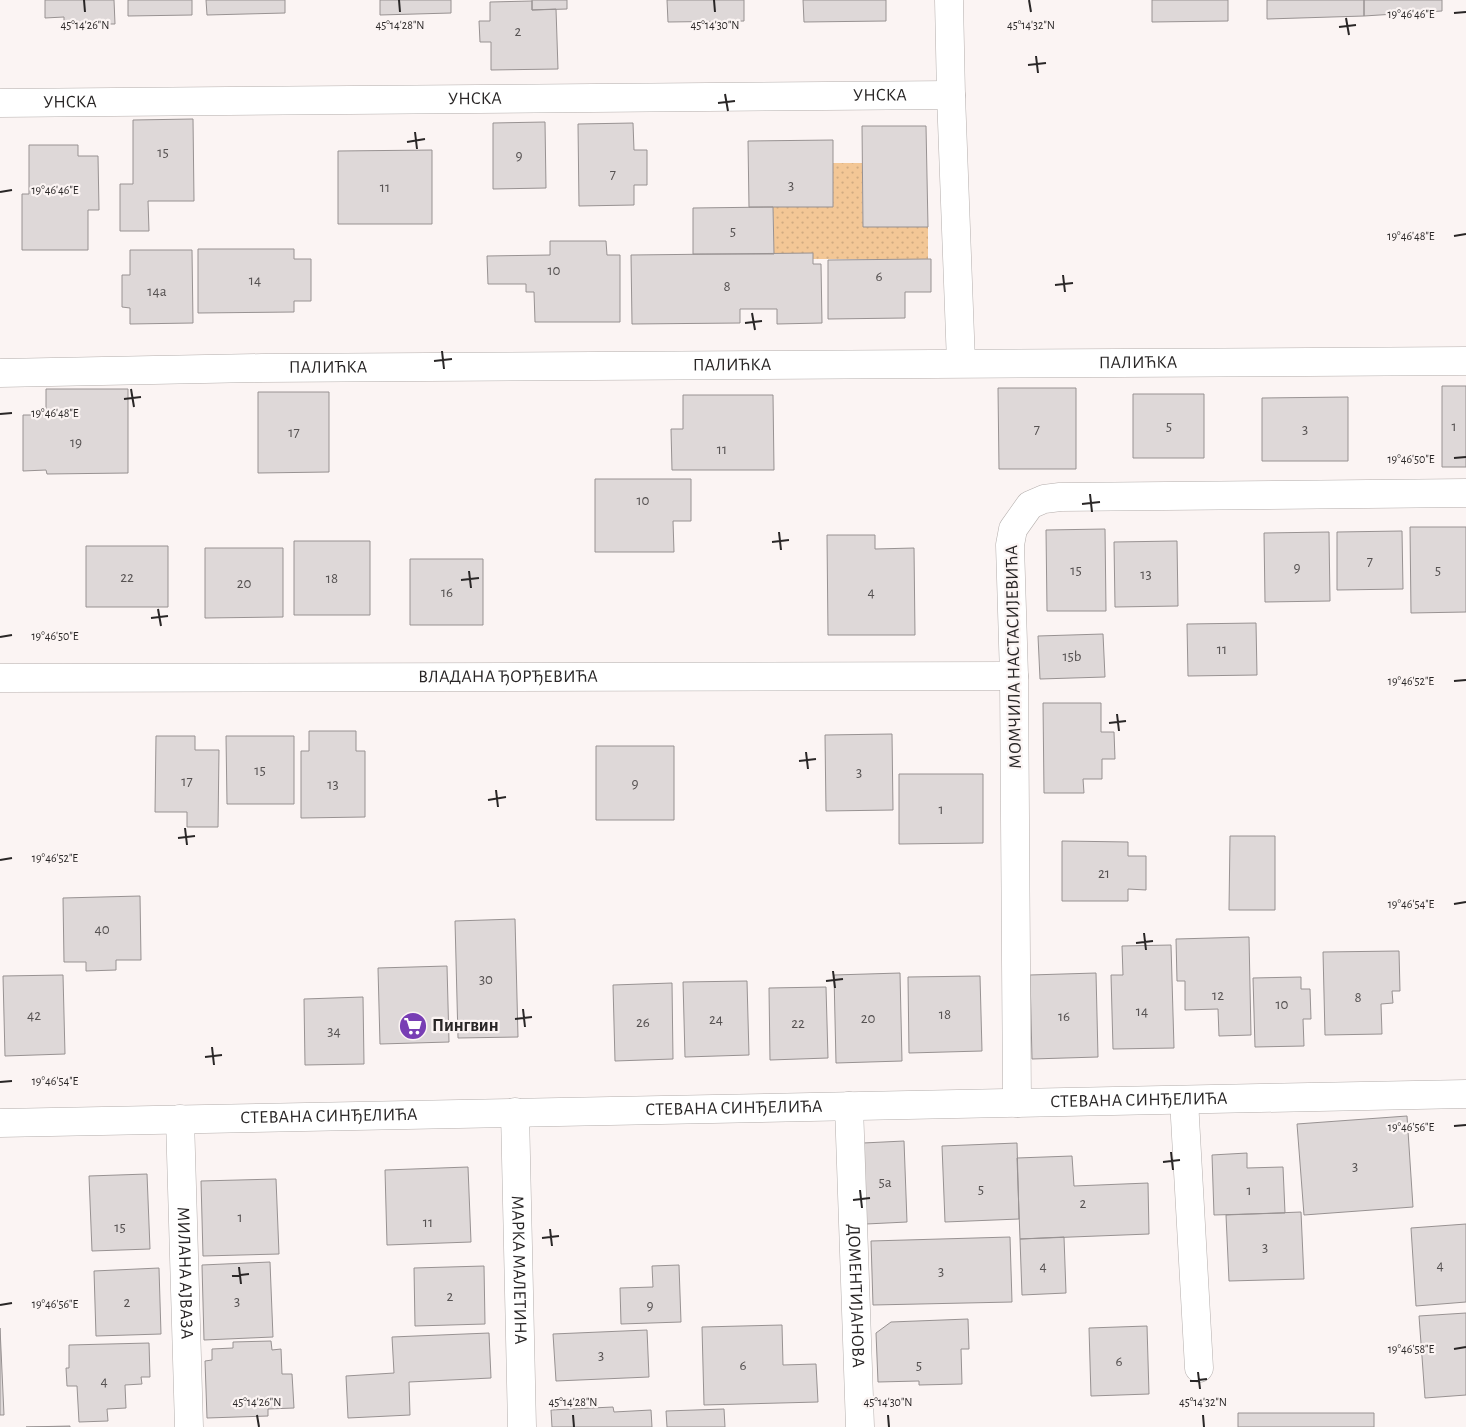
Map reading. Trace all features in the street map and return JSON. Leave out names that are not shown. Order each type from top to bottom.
[{"type":"street","points":[[949,0],[961,363]]},
{"type":"street","name":"УНСКА","points":[[0,103],[951,95]]},
{"type":"street","name":"ПАЛИЋКА","points":[[0,373],[262,368],[1466,361]]},
{"type":"street","name":"МОМЧИЛА НАСТАСИЈЕВИЋА","points":[[1018,1103],[1014,676],[1010,545],[1013,529],[1019,518],[1030,505],[1044,499],[1060,497],[1466,493]]},
{"type":"street","name":"ВЛАДАНА ЂОРЂЕВИЋА","points":[[0,678],[1014,676]]},
{"type":"street","name":"СТЕВАНА СИНЂЕЛИЋА","points":[[0,1123],[1466,1094]]},
{"type":"street","points":[[1184,1100],[1199,1368]]},
{"type":"street","name":"ДОМЕНТИЈАНОВА","points":[[849,1106],[860,1427]]},
{"type":"street","name":"МАРКА МАЛЕТИНА","points":[[515,1112],[522,1427]]},
{"type":"street","name":"МИЛАНА АЈВАЗА","points":[[180,1119],[189,1427]]},
{"type":"shaded area","points":[[833,163],[862,163],[863,227],[928,227],[928,259],[813,259],[774,254],[773,207],[833,207]]},
{"type":"building","points":[[45,0],[114,0],[115,24],[64,24],[64,17],[45,18]]},
{"type":"building","points":[[128,0],[192,0],[192,15],[128,16]]},
{"type":"building","points":[[206,0],[285,0],[285,13],[207,15]]},
{"type":"building","points":[[380,0],[451,0],[451,13],[380,15]]},
{"type":"building","points":[[532,0],[567,0],[567,9],[532,10]]},
{"type":"building","points":[[667,0],[744,0],[744,21],[668,22]]},
{"type":"building","points":[[803,0],[886,0],[886,21],[804,22]]},
{"type":"building","points":[[1152,0],[1228,0],[1228,21],[1152,22]]},
{"type":"building","points":[[1267,0],[1364,0],[1364,16],[1267,19]]},
{"type":"building","points":[[1364,0],[1442,0],[1442,11],[1364,16]]},
{"type":"building","points":[[532,1],[532,10],[556,9],[558,69],[491,70],[491,42],[480,42],[479,21],[490,21],[490,2]]},
{"type":"building","points":[[193,119],[194,201],[148,201],[149,231],[120,231],[120,184],[133,184],[133,120]]},
{"type":"building","points":[[545,122],[546,188],[493,189],[493,123]]},
{"type":"building","points":[[633,123],[634,150],[647,150],[647,185],[634,185],[634,205],[579,206],[578,124]]},
{"type":"building","points":[[862,126],[926,126],[928,227],[863,227]]},
{"type":"building","points":[[833,140],[833,207],[749,207],[748,141]]},
{"type":"building","points":[[29,145],[78,145],[78,156],[98,156],[99,210],[88,210],[88,250],[22,250],[22,194],[29,194]]},
{"type":"building","points":[[432,150],[432,224],[338,224],[338,151]]},
{"type":"building","points":[[773,207],[774,254],[693,254],[693,208]]},
{"type":"building","points":[[550,241],[606,241],[607,255],[620,255],[620,322],[535,322],[534,292],[526,292],[526,284],[488,284],[487,256],[550,255]]},
{"type":"building","points":[[198,249],[294,249],[294,259],[311,259],[311,301],[294,301],[294,312],[198,313]]},
{"type":"building","points":[[130,250],[192,250],[193,323],[130,324],[130,308],[122,307],[122,275],[130,275]]},
{"type":"building","points":[[813,253],[813,264],[821,264],[822,323],[777,324],[777,309],[740,309],[740,323],[632,324],[631,255]]},
{"type":"building","points":[[931,259],[931,292],[905,292],[905,318],[828,319],[828,260]]},
{"type":"building","points":[[1442,386],[1466,386],[1466,467],[1442,467]]},
{"type":"building","points":[[998,388],[1076,388],[1076,469],[999,469]]},
{"type":"building","points":[[46,389],[128,389],[128,473],[47,474],[46,470],[23,471],[23,415],[46,415]]},
{"type":"building","points":[[258,392],[329,392],[329,472],[258,473]]},
{"type":"building","points":[[1133,394],[1204,394],[1204,458],[1133,458]]},
{"type":"building","points":[[683,395],[773,395],[774,470],[672,470],[671,429],[683,429]]},
{"type":"building","points":[[1348,397],[1348,461],[1262,461],[1262,398]]},
{"type":"building","points":[[595,479],[691,479],[691,521],[673,521],[674,552],[595,552]]},
{"type":"building","points":[[1410,527],[1466,527],[1466,612],[1411,613]]},
{"type":"building","points":[[1105,529],[1106,611],[1047,611],[1046,530]]},
{"type":"building","points":[[1402,531],[1403,589],[1337,590],[1337,532]]},
{"type":"building","points":[[1329,532],[1330,601],[1265,602],[1264,533]]},
{"type":"building","points":[[827,535],[875,535],[875,549],[914,548],[915,635],[828,635]]},
{"type":"building","points":[[294,541],[370,541],[370,615],[294,615]]},
{"type":"building","points":[[1177,541],[1178,606],[1115,607],[1114,542]]},
{"type":"building","points":[[86,546],[168,546],[168,607],[86,607]]},
{"type":"building","points":[[205,548],[283,548],[283,617],[205,618]]},
{"type":"building","points":[[410,559],[483,559],[483,625],[410,625]]},
{"type":"building","points":[[1256,623],[1257,675],[1188,676],[1187,624]]},
{"type":"building","points":[[1103,634],[1105,677],[1040,679],[1038,636]]},
{"type":"building","points":[[1043,703],[1101,703],[1101,732],[1114,732],[1115,759],[1102,759],[1102,779],[1083,779],[1084,793],[1044,793]]},
{"type":"building","points":[[309,731],[356,731],[356,751],[365,751],[365,817],[301,818],[301,751],[309,751]]},
{"type":"building","points":[[892,734],[893,810],[826,811],[825,735]]},
{"type":"building","points":[[156,736],[195,736],[195,750],[219,750],[218,827],[187,827],[187,812],[155,812]]},
{"type":"building","points":[[226,736],[294,736],[294,804],[227,804]]},
{"type":"building","points":[[596,746],[674,746],[674,820],[596,820]]},
{"type":"building","points":[[899,774],[983,774],[983,843],[899,844]]},
{"type":"building","points":[[1230,836],[1275,836],[1275,910],[1229,910]]},
{"type":"building","points":[[1062,841],[1128,842],[1128,856],[1146,856],[1146,890],[1128,889],[1128,901],[1062,901]]},
{"type":"building","points":[[140,896],[141,960],[116,960],[116,970],[86,971],[86,962],[64,962],[63,898]]},
{"type":"building","points":[[515,919],[518,1037],[458,1038],[455,921]]},
{"type":"building","points":[[1249,937],[1251,1035],[1219,1036],[1218,1009],[1185,1010],[1185,981],[1177,981],[1176,939]]},
{"type":"building","points":[[1171,945],[1174,1048],[1113,1049],[1111,975],[1123,975],[1122,946]]},
{"type":"building","points":[[1399,951],[1400,991],[1392,991],[1393,1003],[1381,1004],[1382,1034],[1325,1035],[1323,952]]},
{"type":"building","points":[[447,966],[449,1042],[380,1044],[378,968]]},
{"type":"building","points":[[900,973],[902,1061],[836,1063],[834,975]]},
{"type":"building","points":[[1096,973],[1098,1057],[1032,1059],[1030,975]]},
{"type":"building","points":[[63,975],[65,1054],[5,1056],[3,976]]},
{"type":"building","points":[[980,976],[982,1051],[909,1053],[908,977]]},
{"type":"building","points":[[1301,977],[1301,989],[1310,989],[1311,1019],[1303,1019],[1304,1046],[1255,1047],[1253,978]]},
{"type":"building","points":[[747,981],[749,1055],[685,1057],[683,982]]},
{"type":"building","points":[[672,983],[673,1059],[615,1061],[613,985]]},
{"type":"building","points":[[826,987],[828,1058],[770,1060],[769,988]]},
{"type":"building","points":[[363,997],[364,1064],[305,1065],[304,999]]},
{"type":"building","points":[[1407,1116],[1413,1207],[1304,1215],[1297,1124]]},
{"type":"building","points":[[904,1141],[907,1222],[866,1224],[863,1143]]},
{"type":"building","points":[[1017,1143],[1019,1219],[945,1222],[942,1146]]},
{"type":"building","points":[[1247,1153],[1247,1168],[1283,1167],[1285,1213],[1214,1215],[1212,1155]]},
{"type":"building","points":[[1072,1156],[1074,1186],[1148,1183],[1149,1234],[1020,1239],[1017,1158]]},
{"type":"building","points":[[468,1167],[471,1242],[387,1245],[385,1170]]},
{"type":"building","points":[[147,1174],[150,1249],[92,1251],[89,1176]]},
{"type":"building","points":[[276,1179],[279,1254],[203,1256],[201,1181]]},
{"type":"building","points":[[1301,1212],[1304,1279],[1229,1281],[1226,1215]]},
{"type":"building","points":[[1466,1224],[1466,1302],[1416,1306],[1411,1228]]},
{"type":"building","points":[[1010,1237],[1012,1302],[873,1305],[871,1241]]},
{"type":"building","points":[[1064,1237],[1066,1293],[1022,1295],[1020,1239]]},
{"type":"building","points":[[270,1262],[273,1337],[204,1340],[202,1265]]},
{"type":"building","points":[[679,1265],[681,1322],[621,1324],[620,1288],[653,1287],[652,1266]]},
{"type":"building","points":[[484,1266],[485,1324],[415,1326],[414,1268]]},
{"type":"building","points":[[159,1268],[161,1334],[96,1336],[94,1271]]},
{"type":"building","points":[[1466,1313],[1466,1395],[1425,1398],[1419,1316]]},
{"type":"building","points":[[968,1319],[969,1349],[961,1349],[962,1384],[919,1385],[919,1381],[878,1382],[876,1333],[891,1322]]},
{"type":"building","points":[[782,1325],[783,1365],[816,1364],[818,1402],[704,1405],[702,1327]]},
{"type":"building","points":[[1147,1326],[1149,1394],[1091,1396],[1089,1328]]},
{"type":"building","points":[[0,1328],[4,1415],[0,1415]]},
{"type":"building","points":[[647,1330],[649,1377],[556,1381],[553,1334]]},
{"type":"building","points":[[489,1333],[491,1378],[409,1382],[410,1415],[348,1418],[346,1376],[394,1373],[392,1337]]},
{"type":"building","points":[[271,1341],[272,1350],[281,1349],[282,1374],[292,1374],[294,1408],[268,1409],[268,1416],[207,1418],[205,1361],[212,1360],[212,1349],[233,1348],[233,1342]]},
{"type":"building","points":[[149,1343],[150,1377],[141,1377],[142,1384],[125,1385],[126,1408],[107,1409],[108,1421],[79,1422],[77,1386],[67,1386],[66,1368],[69,1368],[69,1345]]},
{"type":"building","points":[[613,1407],[614,1412],[651,1410],[652,1427],[552,1427],[551,1410]]},
{"type":"building","points":[[724,1409],[725,1427],[667,1427],[666,1411]]},
{"type":"building","points":[[1238,1413],[1374,1413],[1374,1427],[1238,1427]]},
{"type":"building","points":[[70,1426],[70,1427],[26,1427]]},
{"type":"place","name":"Пингвин","points":[[413,1026]]}]
